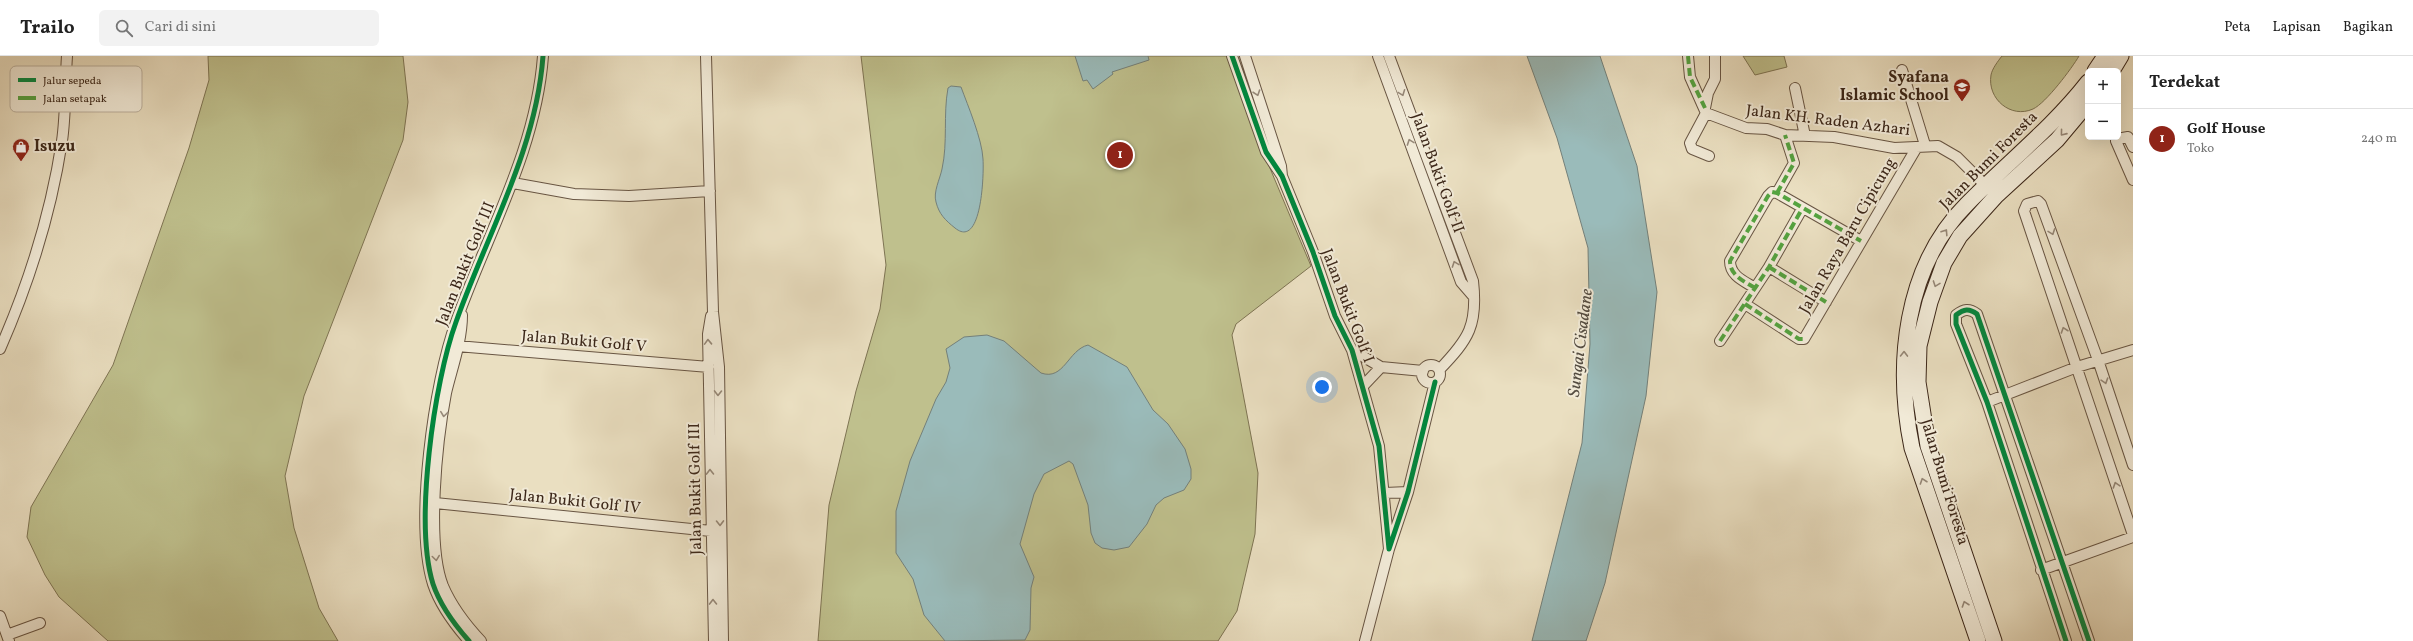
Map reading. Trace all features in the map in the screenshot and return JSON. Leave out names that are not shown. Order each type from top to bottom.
[{"type":"main road","points":[[2097,68],[2105,56]]},
{"type":"main road","points":[[2114,68],[2121,56]]},
{"type":"main road","name":"Jalan Bumi Foresta","points":[[1978,641],[1912,448],[1905,417],[1903,381],[1904,343],[1914,300],[1930,257],[1948,228],[1966,205],[2047,130],[2085,86]]},
{"type":"main road","name":"Jalan Bumi Foresta","points":[[1994,641],[1928,446],[1918,382],[1919,346],[1930,302],[1944,263],[1960,236],[1996,196],[2058,140],[2087,104]]},
{"type":"street","points":[[66,66],[67,56]]},
{"type":"street","name":"Jalan Bukit Golf III","points":[[469,641],[437,596],[428,565],[426,501],[433,424],[452,333],[492,229],[513,183],[531,127],[541,78],[543,56]]},
{"type":"street","name":"Jalan Bukit Golf III","points":[[706,56],[712,312],[708,334],[714,641]]},
{"type":"street","name":"Jalan Bukit Golf I","points":[[1232,56],[1266,152],[1282,176],[1313,252],[1335,316],[1352,350],[1379,446],[1385,494],[1389,549]]},
{"type":"street","name":"Jalan Bukit Golf I","points":[[1245,56],[1281,166],[1282,176]]},
{"type":"street","name":"Jalan Bukit Golf II","points":[[1378,56],[1461,282],[1474,297]]},
{"type":"street","name":"Jalan Bukit Golf II","points":[[1389,56],[1473,281],[1475,311],[1471,330],[1461,346],[1439,370]]},
{"type":"street","points":[[1688,56],[1690,77],[1708,112]]},
{"type":"street","points":[[1706,155],[1692,149],[1691,138],[1708,112],[1708,94],[1715,79],[1715,56]]},
{"type":"street","points":[[1902,70],[1921,146]]},
{"type":"street","points":[[1795,88],[1805,136]]},
{"type":"street","points":[[0,349],[30,278],[55,180],[62,140],[64,112]]},
{"type":"street","name":"Jalan KH. Raden Azhari","points":[[1708,112],[1746,128],[1767,129],[1785,134],[1834,137],[1894,148],[1921,146],[1944,148],[1957,158],[1986,186]]},
{"type":"street","points":[[1777,193],[1794,164],[1785,134]]},
{"type":"street","points":[[2133,147],[2128,137],[2116,139],[2133,180]]},
{"type":"street","name":"Jalan Raya Baru Cipicung","points":[[1745,304],[1799,339],[1804,339],[1861,242],[1921,146]]},
{"type":"street","points":[[513,183],[574,194],[629,196],[710,191]]},
{"type":"street","points":[[1755,288],[1734,274],[1731,270],[1730,261],[1768,196],[1772,192],[1777,193],[1802,209],[1861,242]]},
{"type":"street","points":[[2041,570],[2133,536],[2024,211],[2026,205],[2038,201],[2041,204],[2098,360],[2133,465]]},
{"type":"street","points":[[1720,341],[1755,288],[1802,209]]},
{"type":"street","points":[[1768,267],[1826,302]]},
{"type":"street","name":"Jalan Bukit Golf III","points":[[462,307],[462,323],[446,395],[435,503],[435,550],[443,585],[454,607],[482,641]]},
{"type":"street","points":[[2066,641],[2041,570],[1987,402],[1956,324],[1956,315],[1966,309],[1971,309],[1977,314],[2007,396],[2089,641]]},
{"type":"street","name":"Jalan Bukit Golf III","points":[[712,312],[716,330],[718,367],[723,641]]},
{"type":"street","name":"Jalan Bukit Golf V","points":[[457,346],[709,367]]},
{"type":"street","name":"Jalan Bukit Golf I","points":[[1352,350],[1381,367],[1423,371]]},
{"type":"street","points":[[1987,402],[2007,396],[2077,367],[2133,350]]},
{"type":"street","points":[[1429,366],[1435,366],[1439,370],[1439,378],[1435,382],[1427,382],[1423,377],[1423,371],[1429,366]]},
{"type":"street","name":"Jalan Bukit Golf I","points":[[1363,386],[1381,367]]},
{"type":"street","name":"Jalan Bukit Golf I","points":[[1365,641],[1389,549],[1408,492],[1435,382]]},
{"type":"street","points":[[1385,494],[1408,492]]},
{"type":"street","name":"Jalan Bukit Golf IV","points":[[435,503],[711,531]]},
{"type":"street","points":[[0,616],[8,638],[40,623]]},
{"type":"green space","points":[[208,56],[403,56],[408,102],[403,140],[304,396],[285,476],[294,528],[319,608],[338,641],[108,641],[59,597],[45,575],[27,537],[31,507],[113,365],[189,148],[209,80]]},
{"type":"green space","points":[[861,56],[1227,56],[1254,130],[1311,266],[1236,324],[1232,335],[1258,473],[1255,534],[1237,611],[1218,641],[818,641],[829,505],[856,391],[880,309],[886,265]]},
{"type":"green space","points":[[1743,56],[1784,56],[1787,67],[1755,75]]},
{"type":"green space","points":[[2002,56],[2079,56],[2045,100],[2033,109],[2017,111],[2002,105],[1993,92],[1991,75],[1995,65]]},
{"type":"water","points":[[1075,56],[1148,56],[1149,60],[1112,72],[1113,74],[1093,89],[1087,80],[1083,81]]},
{"type":"water","points":[[1527,56],[1600,56],[1637,166],[1657,292],[1646,396],[1605,583],[1586,641],[1532,641],[1582,443],[1590,344],[1588,248],[1557,138]]},
{"type":"water","points":[[951,86],[961,87],[977,132],[983,159],[983,179],[980,207],[976,220],[971,228],[964,232],[955,228],[948,222],[939,210],[935,198],[944,159],[946,108],[948,88]]},
{"type":"water","points":[[987,335],[1004,341],[1041,373],[1055,373],[1061,369],[1075,353],[1088,345],[1127,367],[1153,410],[1168,424],[1185,449],[1191,469],[1191,479],[1184,490],[1164,498],[1156,505],[1147,524],[1129,547],[1114,550],[1102,548],[1095,543],[1091,533],[1088,505],[1073,464],[1069,461],[1044,474],[1034,494],[1020,544],[1034,577],[1031,588],[1030,630],[1025,640],[945,641],[924,615],[913,579],[896,553],[896,511],[910,461],[936,399],[946,382],[950,368],[946,349],[964,337]]},
{"type":"marked path","points":[[1688,56],[1690,77],[1705,108]]},
{"type":"marked path","points":[[1777,193],[1794,163],[1785,135]]},
{"type":"marked path","points":[[1755,288],[1738,278],[1732,271],[1730,261],[1768,196],[1772,192],[1777,193],[1861,241]]},
{"type":"marked path","points":[[1720,341],[1769,267],[1802,209]]},
{"type":"marked path","points":[[1769,267],[1826,302]]},
{"type":"marked path","points":[[1745,304],[1799,339],[1804,339]]},
{"type":"cycle path","points":[[469,641],[448,614],[439,599],[433,584],[428,558],[425,526],[429,453],[440,380],[448,348],[468,289],[521,159],[539,91],[543,56]]},
{"type":"cycle path","points":[[1232,56],[1266,152],[1282,176],[1313,252],[1335,316],[1352,350],[1379,446],[1389,549],[1408,492],[1435,382]]},
{"type":"cycle path","points":[[2066,641],[1987,402],[1956,324],[1956,315],[1964,310],[1969,310],[1977,314],[2089,641]]},
{"type":"place","name":"Syafana Islamic School","points":[[1962,102]]},
{"type":"place","name":"Golf House","points":[[1120,155]]},
{"type":"place","name":"Isuzu","points":[[21,162]]},
{"type":"water label","name":"Sungai Cisadane","points":[[1581,343]]}]
